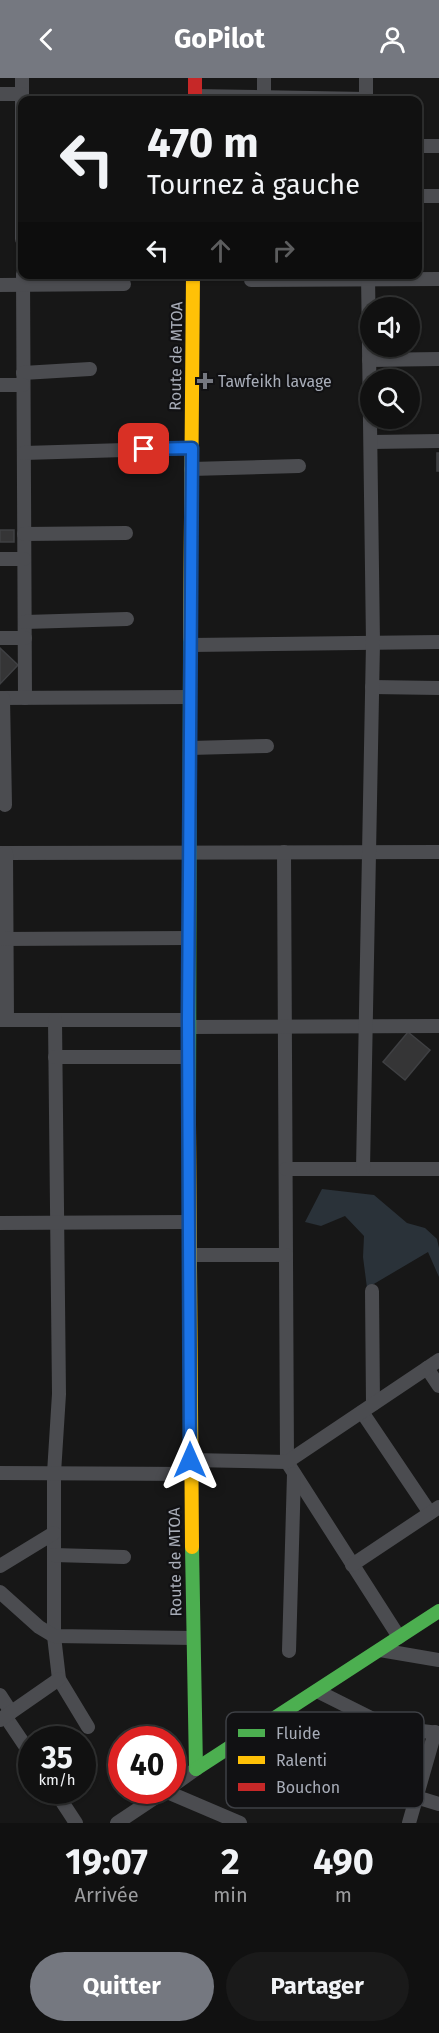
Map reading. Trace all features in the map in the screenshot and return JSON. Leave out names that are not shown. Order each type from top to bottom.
[{"type":"street","points":[[0,94],[22,94],[22,78]]},
{"type":"street","points":[[195,78],[195,96]]},
{"type":"street","points":[[264,78],[264,96]]},
{"type":"street","points":[[366,78],[366,96]]},
{"type":"street","points":[[422,146],[439,146]]},
{"type":"street","points":[[422,196],[439,196]]},
{"type":"street","name":"Route de MTOA","points":[[194,279],[188,1058],[190,1467],[196,1769]]},
{"type":"street","points":[[251,280],[290,279]]},
{"type":"street","points":[[363,1169],[373,643],[369,279]]},
{"type":"street","points":[[422,279],[439,279]]},
{"type":"street","points":[[23,280],[25,698]]},
{"type":"street","points":[[0,285],[23,280],[124,284]]},
{"type":"street","points":[[369,360],[439,359]]},
{"type":"street","points":[[0,385],[23,379],[90,369]]},
{"type":"street","points":[[370,442],[439,441]]},
{"type":"street","points":[[24,453],[192,448]]},
{"type":"street","points":[[191,469],[299,466]]},
{"type":"street","points":[[24,534],[126,533]]},
{"type":"street","points":[[0,559],[24,559]]},
{"type":"street","points":[[25,622],[127,619]]},
{"type":"street","points":[[0,638],[25,638]]},
{"type":"street","points":[[190,645],[439,642]]},
{"type":"street","points":[[372,687],[439,688]]},
{"type":"street","points":[[5,805],[1,698],[190,697]]},
{"type":"street","points":[[190,748],[267,746]]},
{"type":"street","points":[[284,852],[286,1255],[291,1468],[289,1651]]},
{"type":"street","points":[[439,852],[3,853],[3,1020],[285,1027],[439,1026]]},
{"type":"street","points":[[3,939],[189,938]]},
{"type":"street","points":[[55,1020],[58,1394],[54,1473],[54,1636],[59,1679],[87,1726]]},
{"type":"street","points":[[55,1057],[188,1058]]},
{"type":"street","points":[[286,1169],[439,1169]]},
{"type":"street","points":[[0,1223],[189,1222]]},
{"type":"street","points":[[189,1255],[286,1255]]},
{"type":"street","points":[[352,1565],[434,1510],[368,1408],[372,1291]]},
{"type":"street","points":[[0,1473],[190,1467],[291,1468],[368,1408],[433,1364],[439,1386]]},
{"type":"street","points":[[291,1468],[399,1637]]},
{"type":"street","points":[[0,1566],[54,1533]]},
{"type":"street","points":[[54,1556],[124,1557]]},
{"type":"street","points":[[0,1592],[39,1627],[54,1636],[193,1638]]},
{"type":"street","points":[[284,1712],[439,1611]]},
{"type":"street","points":[[380,1650],[439,1660]]},
{"type":"street","points":[[6,1716],[59,1679]]},
{"type":"street","points":[[316,1691],[359,1712]]},
{"type":"street","points":[[0,1695],[6,1716],[18,1734]]},
{"type":"street","points":[[424,1772],[437,1732]]},
{"type":"street","points":[[186,1776],[226,1750]]},
{"type":"street","points":[[117,1823],[165,1791],[239,1823]]},
{"type":"street","points":[[424,1799],[439,1804]]},
{"type":"street","points":[[64,1804],[76,1823]]},
{"type":"street","points":[[409,1823],[413,1808]]},
{"type":"shaded area","points":[[322,1189],[374,1195],[407,1223],[425,1228],[437,1239],[439,1277],[428,1252],[367,1288],[363,1257],[364,1236],[345,1216],[321,1226],[305,1222]]},
{"type":"building","points":[[437,453],[439,453],[439,471],[437,471]]},
{"type":"building","points":[[0,530],[14,530],[14,542],[0,542]]},
{"type":"building","points":[[0,648],[18,665],[0,684]]},
{"type":"building","points":[[408,1032],[430,1050],[405,1080],[383,1062]]},
{"type":"traffic: fast","points":[[189,1123],[190,638]]},
{"type":"traffic: fast","points":[[192,1547],[196,1769]]},
{"type":"traffic: fast","points":[[284,1712],[439,1611]]},
{"type":"traffic: fast","points":[[196,1769],[226,1749]]},
{"type":"traffic: slow","points":[[190,638],[193,279]]},
{"type":"traffic: slow","points":[[189,1123],[192,1547]]},
{"type":"traffic: jam","points":[[195,78],[195,96]]},
{"type":"place","name":"Tawfeikh lavage","points":[[205,381]]},
{"type":"route","points":[[144,449],[192,448],[188,1020],[190,1460]]}]
